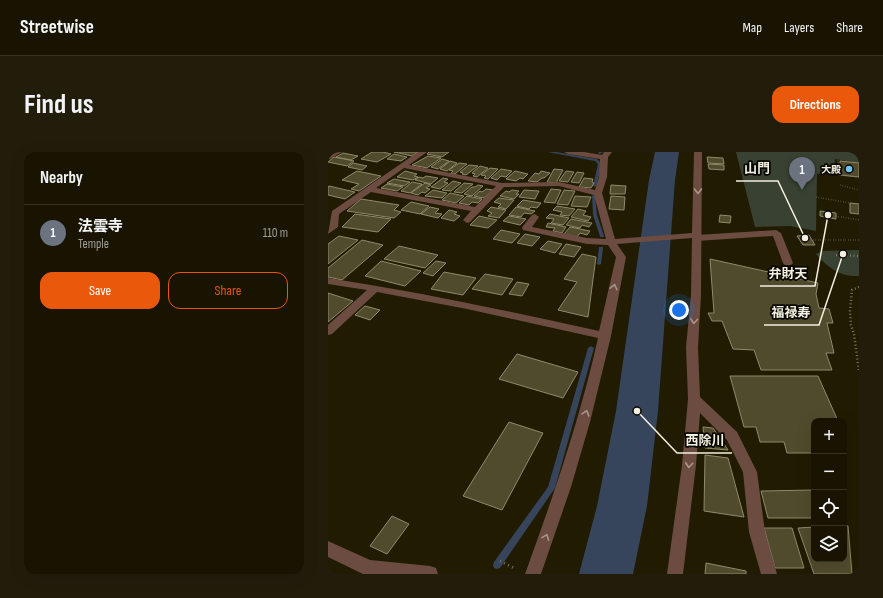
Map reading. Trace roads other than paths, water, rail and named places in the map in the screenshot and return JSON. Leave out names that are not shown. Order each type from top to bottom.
[{"type":"street","points":[[328,158],[338,152]]},
{"type":"street","points":[[328,231],[334,227],[335,213],[423,152]]},
{"type":"street","points":[[533,574],[565,486],[590,400],[605,336],[613,288],[621,257],[611,242],[598,193],[606,155],[568,152]]},
{"type":"street","points":[[675,574],[688,473],[694,399],[692,347],[696,295],[698,152]]},
{"type":"street","points":[[403,166],[502,185],[559,184],[598,193]]},
{"type":"street","points":[[467,220],[502,185]]},
{"type":"street","points":[[370,189],[477,210]]},
{"type":"street","points":[[536,217],[526,228],[587,240],[611,242],[682,236],[776,233],[788,263]]},
{"type":"street","points":[[328,281],[376,288],[605,336]]},
{"type":"street","points":[[328,331],[376,288]]},
{"type":"street","points":[[694,399],[732,436],[750,472],[757,532],[769,574]]},
{"type":"street","points":[[328,549],[369,568],[430,574]]},
{"type":"waterway","points":[[550,152],[596,160],[600,164],[595,186]]},
{"type":"waterway","points":[[606,574],[622,506],[637,411],[662,180],[667,152]]},
{"type":"waterway","points":[[593,196],[595,215],[602,236]]},
{"type":"waterway","points":[[599,264],[601,248]]},
{"type":"waterway","points":[[497,565],[551,488],[591,348]]},
{"type":"place","name":"大殿","points":[[849,169]]},
{"type":"place","name":"法雲寺","points":[[802,190]]},
{"type":"place","name":"弁財天","points":[[828,215]]},
{"type":"place","name":"山門","points":[[805,238]]},
{"type":"place","name":"福禄寿","points":[[843,254]]},
{"type":"place","name":"西除川","points":[[637,411]]}]
